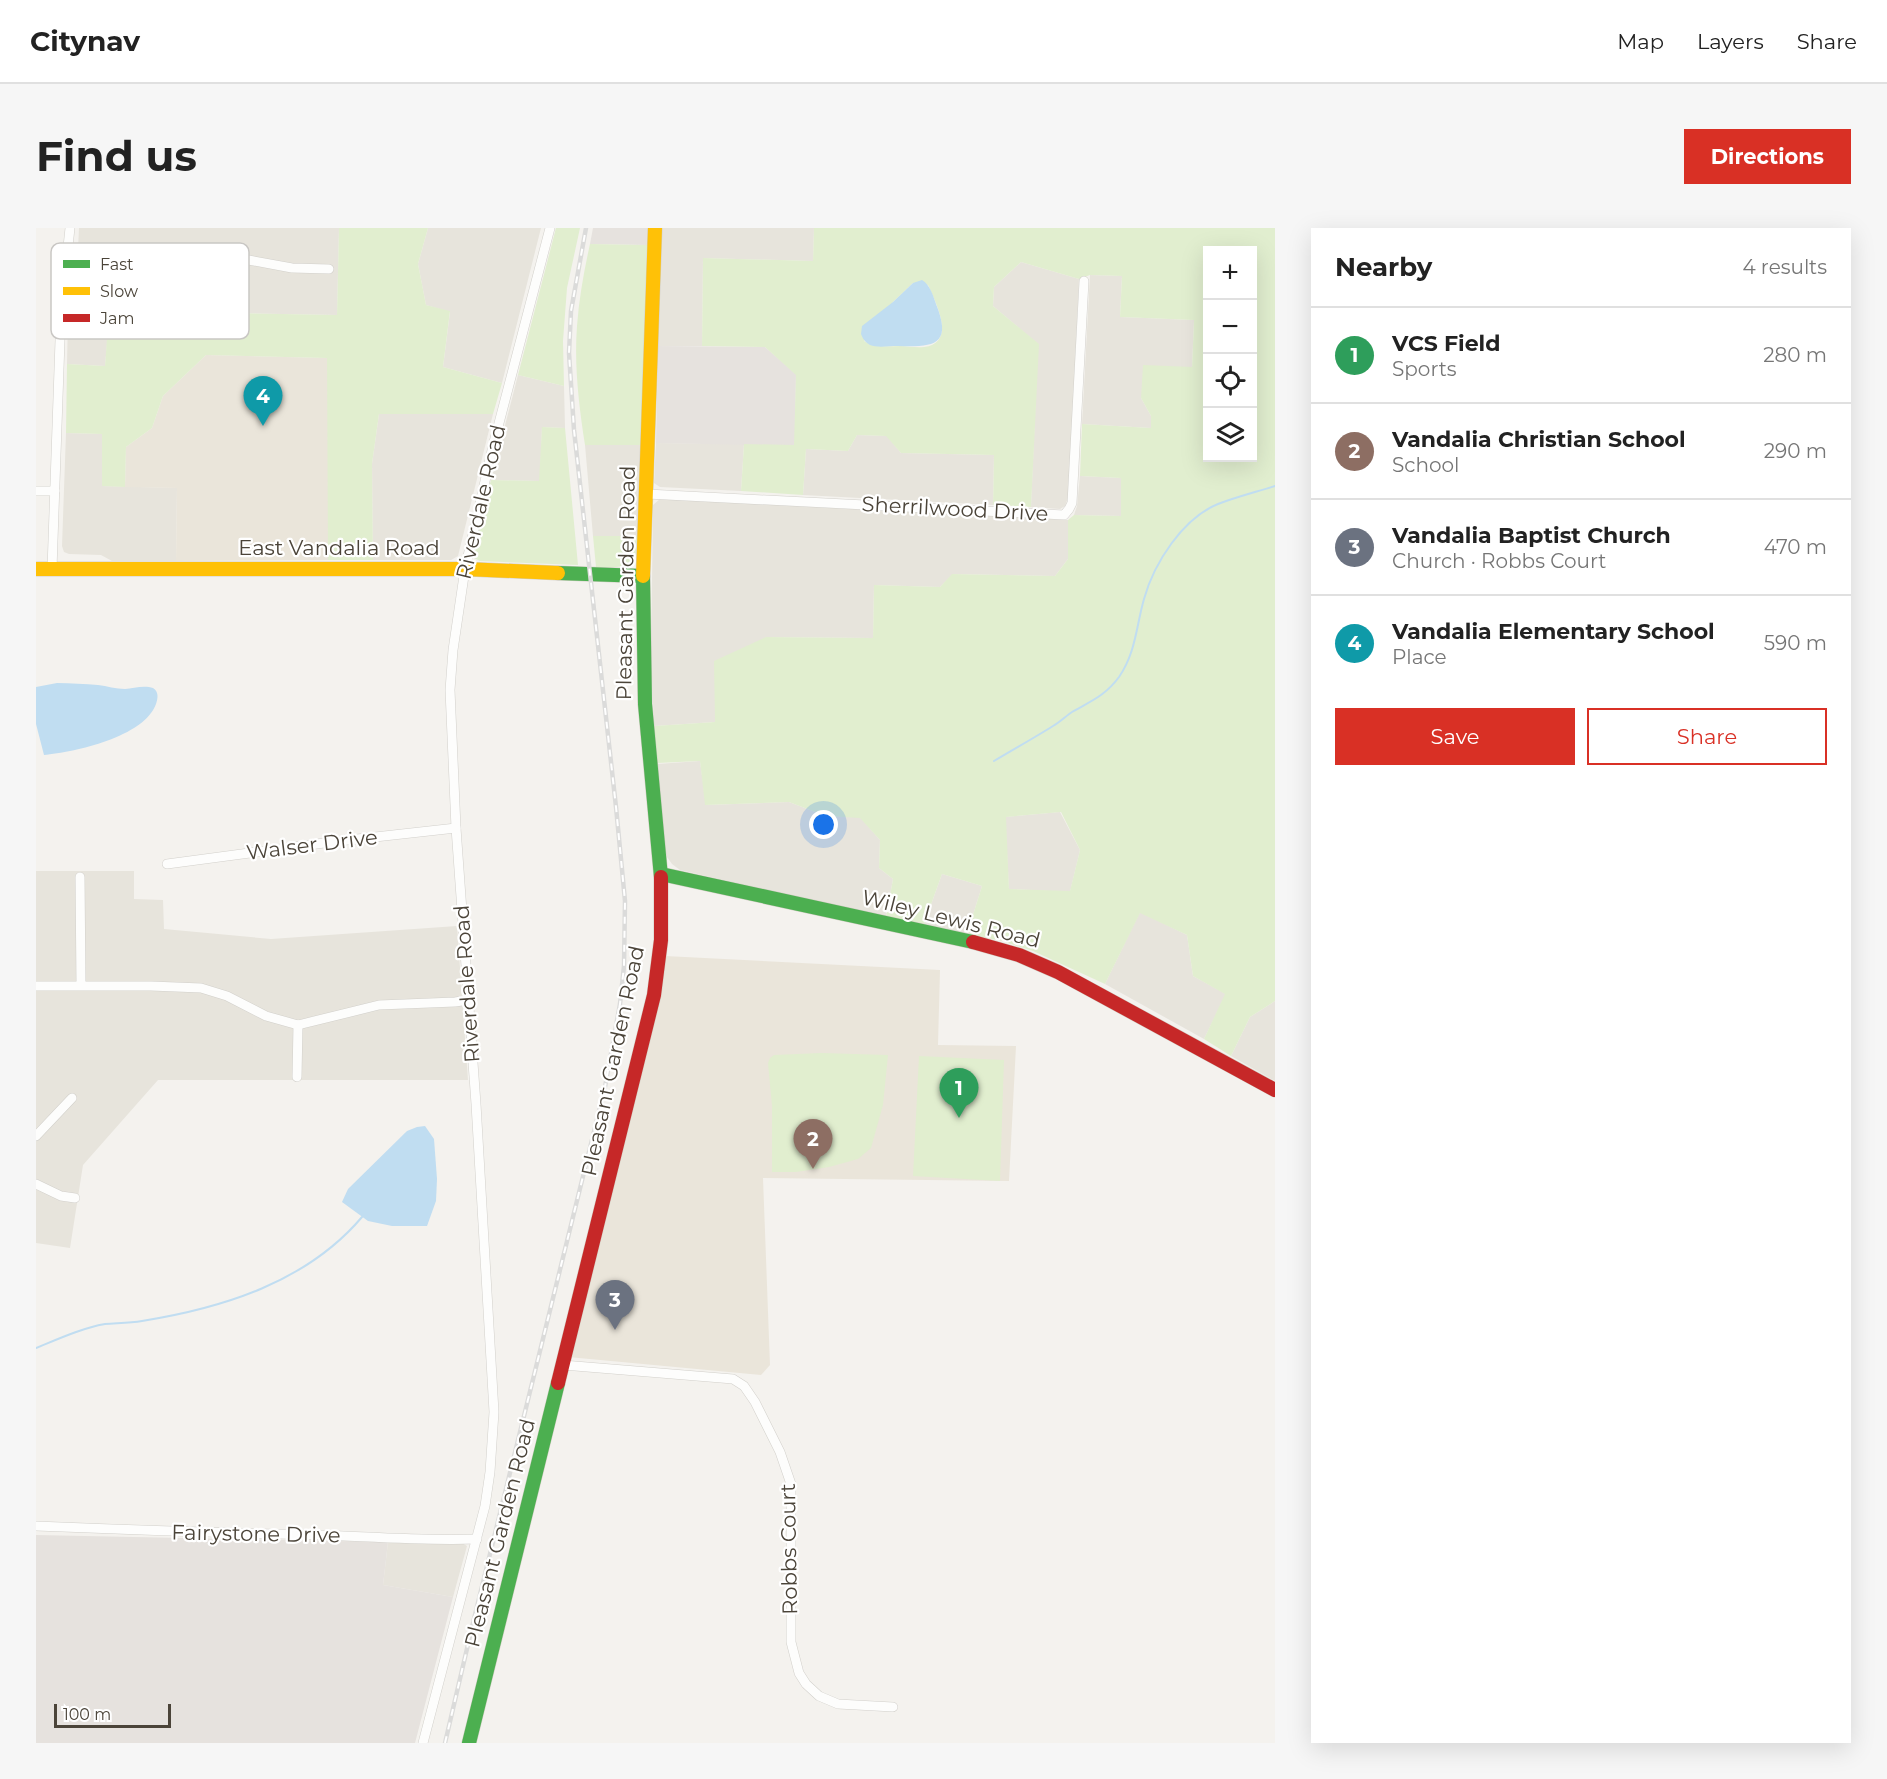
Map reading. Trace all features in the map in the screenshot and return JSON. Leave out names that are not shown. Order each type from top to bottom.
[{"type":"main road","name":"Pleasant Garden Road","points":[[469,1743],[654,995],[661,940],[661,874],[645,704],[643,576],[655,228]]},
{"type":"main road","name":"East Vandalia Road","points":[[36,569],[465,569],[643,576]]},
{"type":"main road","name":"Wiley Lewis Road","points":[[661,874],[979,944],[1019,955],[1058,972],[1275,1090]]},
{"type":"street","points":[[69,243],[70,228]]},
{"type":"street","name":"Riverdale Road","points":[[423,1743],[477,1539],[490,1472],[494,1412],[490,1320],[456,828],[450,690],[453,650],[465,569],[493,446],[550,228]]},
{"type":"street","points":[[249,260],[292,268],[329,269]]},
{"type":"street","name":"Sherrilwood Drive","points":[[647,494],[1064,514],[1072,503],[1084,281]]},
{"type":"street","points":[[52,569],[60,339]]},
{"type":"street","points":[[36,491],[55,491]]},
{"type":"street","name":"Walser Drive","points":[[167,864],[456,828]]},
{"type":"street","points":[[80,877],[81,985]]},
{"type":"street","points":[[36,986],[201,988],[227,996],[266,1016],[298,1025],[379,1005],[468,1000]]},
{"type":"street","points":[[297,1077],[298,1025]]},
{"type":"street","points":[[36,1136],[72,1098]]},
{"type":"street","points":[[36,1184],[61,1196],[75,1198]]},
{"type":"street","name":"Robbs Court","points":[[563,1365],[734,1379],[747,1389],[780,1452],[791,1484],[790,1616],[793,1655],[799,1673],[806,1684],[819,1696],[838,1704],[893,1707]]},
{"type":"street","name":"Fairystone Drive","points":[[36,1526],[428,1540],[477,1539]]},
{"type":"shaded area","points":[[79,228],[339,228],[337,315],[249,313],[249,243],[78,243]]},
{"type":"shaded area","points":[[428,228],[541,228],[502,383],[443,367],[450,312],[426,305],[418,264]]},
{"type":"shaded area","points":[[593,228],[648,228],[647,245],[590,244]]},
{"type":"shaded area","points":[[661,228],[814,228],[813,261],[703,258],[702,346],[658,346]]},
{"type":"shaded area","points":[[1021,262],[1079,279],[1069,495],[1065,506],[1060,509],[1031,507],[1038,344],[993,306],[994,287]]},
{"type":"shaded area","points":[[1090,275],[1122,276],[1120,317],[1194,320],[1192,367],[1141,398],[1151,416],[1151,428],[1082,424]]},
{"type":"shaded area","points":[[68,339],[107,339],[105,366],[67,364]]},
{"type":"shaded area","points":[[658,346],[765,347],[796,374],[795,446],[656,443]]},
{"type":"shaded area","points":[[206,355],[328,358],[328,560],[176,561],[177,488],[125,487],[126,447],[152,428],[163,396]]},
{"type":"shaded area","points":[[518,375],[564,386],[565,428],[542,427],[540,481],[491,480]]},
{"type":"shaded area","points":[[379,414],[493,414],[458,556],[451,560],[373,560],[372,464]]},
{"type":"shaded area","points":[[66,433],[102,434],[102,486],[177,488],[176,561],[112,561],[101,555],[64,552],[62,546]]},
{"type":"shaded area","points":[[857,435],[887,436],[901,453],[994,455],[993,505],[803,495],[806,449],[848,451]]},
{"type":"shaded area","points":[[656,443],[744,444],[741,491],[660,487],[654,483]]},
{"type":"shaded area","points":[[585,445],[641,445],[637,536],[593,536]]},
{"type":"shaded area","points":[[1080,476],[1121,478],[1121,516],[1074,515]]},
{"type":"shaded area","points":[[660,499],[1068,520],[1068,559],[1055,576],[953,574],[940,587],[874,585],[873,638],[766,637],[715,722],[654,726],[651,655],[653,505]]},
{"type":"shaded area","points":[[700,761],[706,805],[789,802],[826,816],[860,817],[880,840],[879,868],[893,879],[886,917],[680,870],[672,864],[664,847],[657,764]]},
{"type":"shaded area","points":[[1060,812],[1080,850],[1070,892],[1009,889],[1005,817]]},
{"type":"shaded area","points":[[36,871],[134,871],[134,899],[163,900],[164,929],[271,939],[457,926],[468,1080],[158,1080],[83,1165],[70,1248],[36,1243]]},
{"type":"shaded area","points":[[942,874],[982,886],[967,934],[924,924]]},
{"type":"shaded area","points":[[1140,912],[1187,935],[1193,976],[1226,994],[1204,1039],[1105,984]]},
{"type":"shaded area","points":[[665,956],[940,970],[938,1045],[1016,1046],[1009,1181],[763,1178],[770,1365],[761,1375],[568,1357]]},
{"type":"shaded area","points":[[1275,1001],[1275,1081],[1231,1056],[1250,1017]]},
{"type":"shaded area","points":[[36,1535],[388,1542],[383,1585],[453,1597],[415,1743],[36,1743]]},
{"type":"shaded area","points":[[388,1542],[462,1543],[467,1546],[453,1597],[383,1585]]},
{"type":"green space","points":[[339,228],[428,228],[418,264],[426,305],[450,311],[443,367],[502,383],[493,414],[379,414],[372,464],[373,560],[328,560],[327,358],[206,355],[163,396],[152,428],[126,447],[125,487],[102,486],[102,434],[66,433],[67,364],[105,366],[107,339],[249,339],[249,313],[337,315]]},
{"type":"green space","points":[[556,228],[580,228],[567,288],[563,341],[564,386],[518,375]]},
{"type":"green space","points":[[814,228],[1275,228],[1275,1001],[1250,1017],[1231,1056],[1204,1039],[1225,994],[1193,976],[1187,935],[1140,913],[1105,984],[1033,951],[1002,941],[967,934],[982,886],[942,874],[924,924],[886,917],[893,879],[879,868],[880,840],[860,818],[826,816],[789,802],[705,805],[700,761],[657,763],[654,726],[715,722],[714,661],[766,637],[873,638],[874,585],[940,587],[952,574],[1055,576],[1068,559],[1068,520],[1074,515],[1121,516],[1121,478],[1080,476],[1082,424],[1151,428],[1151,416],[1141,398],[1143,365],[1192,367],[1194,320],[1120,317],[1122,276],[1090,275],[1079,279],[1021,262],[994,287],[993,306],[1039,344],[1031,507],[993,505],[994,455],[901,453],[886,436],[857,435],[848,451],[806,449],[803,495],[741,491],[744,444],[794,445],[796,375],[765,347],[702,346],[703,258],[813,261]],"holes":[[[913,283],[928,285],[939,311],[942,330],[940,338],[934,344],[924,347],[877,346],[864,341],[893,302]],[[1061,812],[1080,850],[1070,891],[1009,889],[1006,817]]]},
{"type":"green space","points":[[590,244],[647,245],[641,445],[585,445],[578,386],[576,341],[580,295]]},
{"type":"green space","points":[[542,427],[565,428],[578,565],[480,561],[474,558],[472,550],[491,480],[539,481]]},
{"type":"green space","points":[[593,536],[637,536],[636,556],[623,565],[596,567]]},
{"type":"green space","points":[[821,1053],[888,1055],[883,1105],[871,1148],[858,1159],[829,1167],[796,1172],[772,1172],[772,1106],[768,1063],[770,1058],[774,1055]]},
{"type":"green space","points":[[919,1056],[1004,1060],[1000,1181],[913,1176]]},
{"type":"water","points":[[922,280],[931,290],[941,318],[941,336],[930,344],[921,346],[876,346],[867,343],[861,334],[862,326],[913,283]]},
{"type":"water","points":[[57,683],[122,689],[150,687],[158,695],[149,716],[123,734],[90,746],[44,755],[36,724],[36,687]]},
{"type":"water","points":[[425,1126],[434,1139],[437,1179],[436,1201],[427,1226],[392,1226],[368,1221],[342,1202],[348,1189],[407,1131]]},
{"type":"waterway","points":[[994,761],[1097,698],[1114,684],[1129,658],[1144,599],[1155,571],[1172,543],[1193,520],[1218,504],[1275,486]]},
{"type":"waterway","points":[[36,1348],[96,1326],[137,1322],[233,1300],[290,1275],[316,1259],[340,1240],[362,1217]]},
{"type":"railway","points":[[445,1743],[605,1087],[620,1004],[624,966],[625,901],[574,430],[569,353],[571,311],[586,228]]},
{"type":"traffic: fast","points":[[558,573],[643,576]]},
{"type":"traffic: fast","points":[[643,576],[645,704],[661,877]]},
{"type":"traffic: fast","points":[[661,874],[973,942]]},
{"type":"traffic: fast","points":[[469,1743],[558,1383]]},
{"type":"traffic: slow","points":[[643,576],[655,228]]},
{"type":"traffic: slow","points":[[36,569],[465,569],[558,573]]},
{"type":"traffic: jam","points":[[558,1383],[654,995],[661,940],[661,877]]},
{"type":"traffic: jam","points":[[973,942],[1019,955],[1058,972],[1275,1090]]},
{"type":"place","name":"Vandalia Elementary School","points":[[263,426]]},
{"type":"place","name":"VCS Field","points":[[959,1118]]},
{"type":"place","name":"Vandalia Christian School","points":[[813,1169]]},
{"type":"place","name":"Vandalia Baptist Church","points":[[615,1330]]}]
